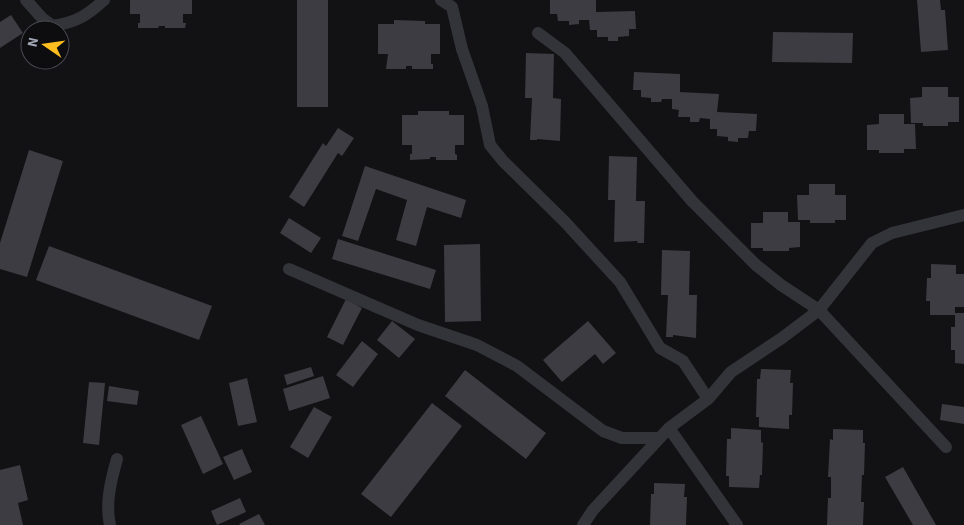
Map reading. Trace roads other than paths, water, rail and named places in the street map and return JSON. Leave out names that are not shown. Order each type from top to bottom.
[{"type":"street","points":[[26,0],[42,18],[53,26],[89,14],[104,0]]},
{"type":"street","points":[[441,0],[452,7],[462,49],[482,106],[490,145],[502,161],[564,222],[620,282],[660,348],[682,361],[708,399]]},
{"type":"street","points":[[538,33],[565,53],[692,201],[756,265],[781,286],[819,310],[946,447]]},
{"type":"street","points":[[583,525],[593,510],[669,428],[708,399],[731,372],[782,338],[819,310],[872,242],[892,233],[964,215]]},
{"type":"street","points":[[290,270],[418,326],[477,346],[517,366],[603,431],[622,438],[659,438]]},
{"type":"street","points":[[669,428],[737,525]]},
{"type":"street","points":[[110,525],[108,517],[110,483],[117,459]]}]
